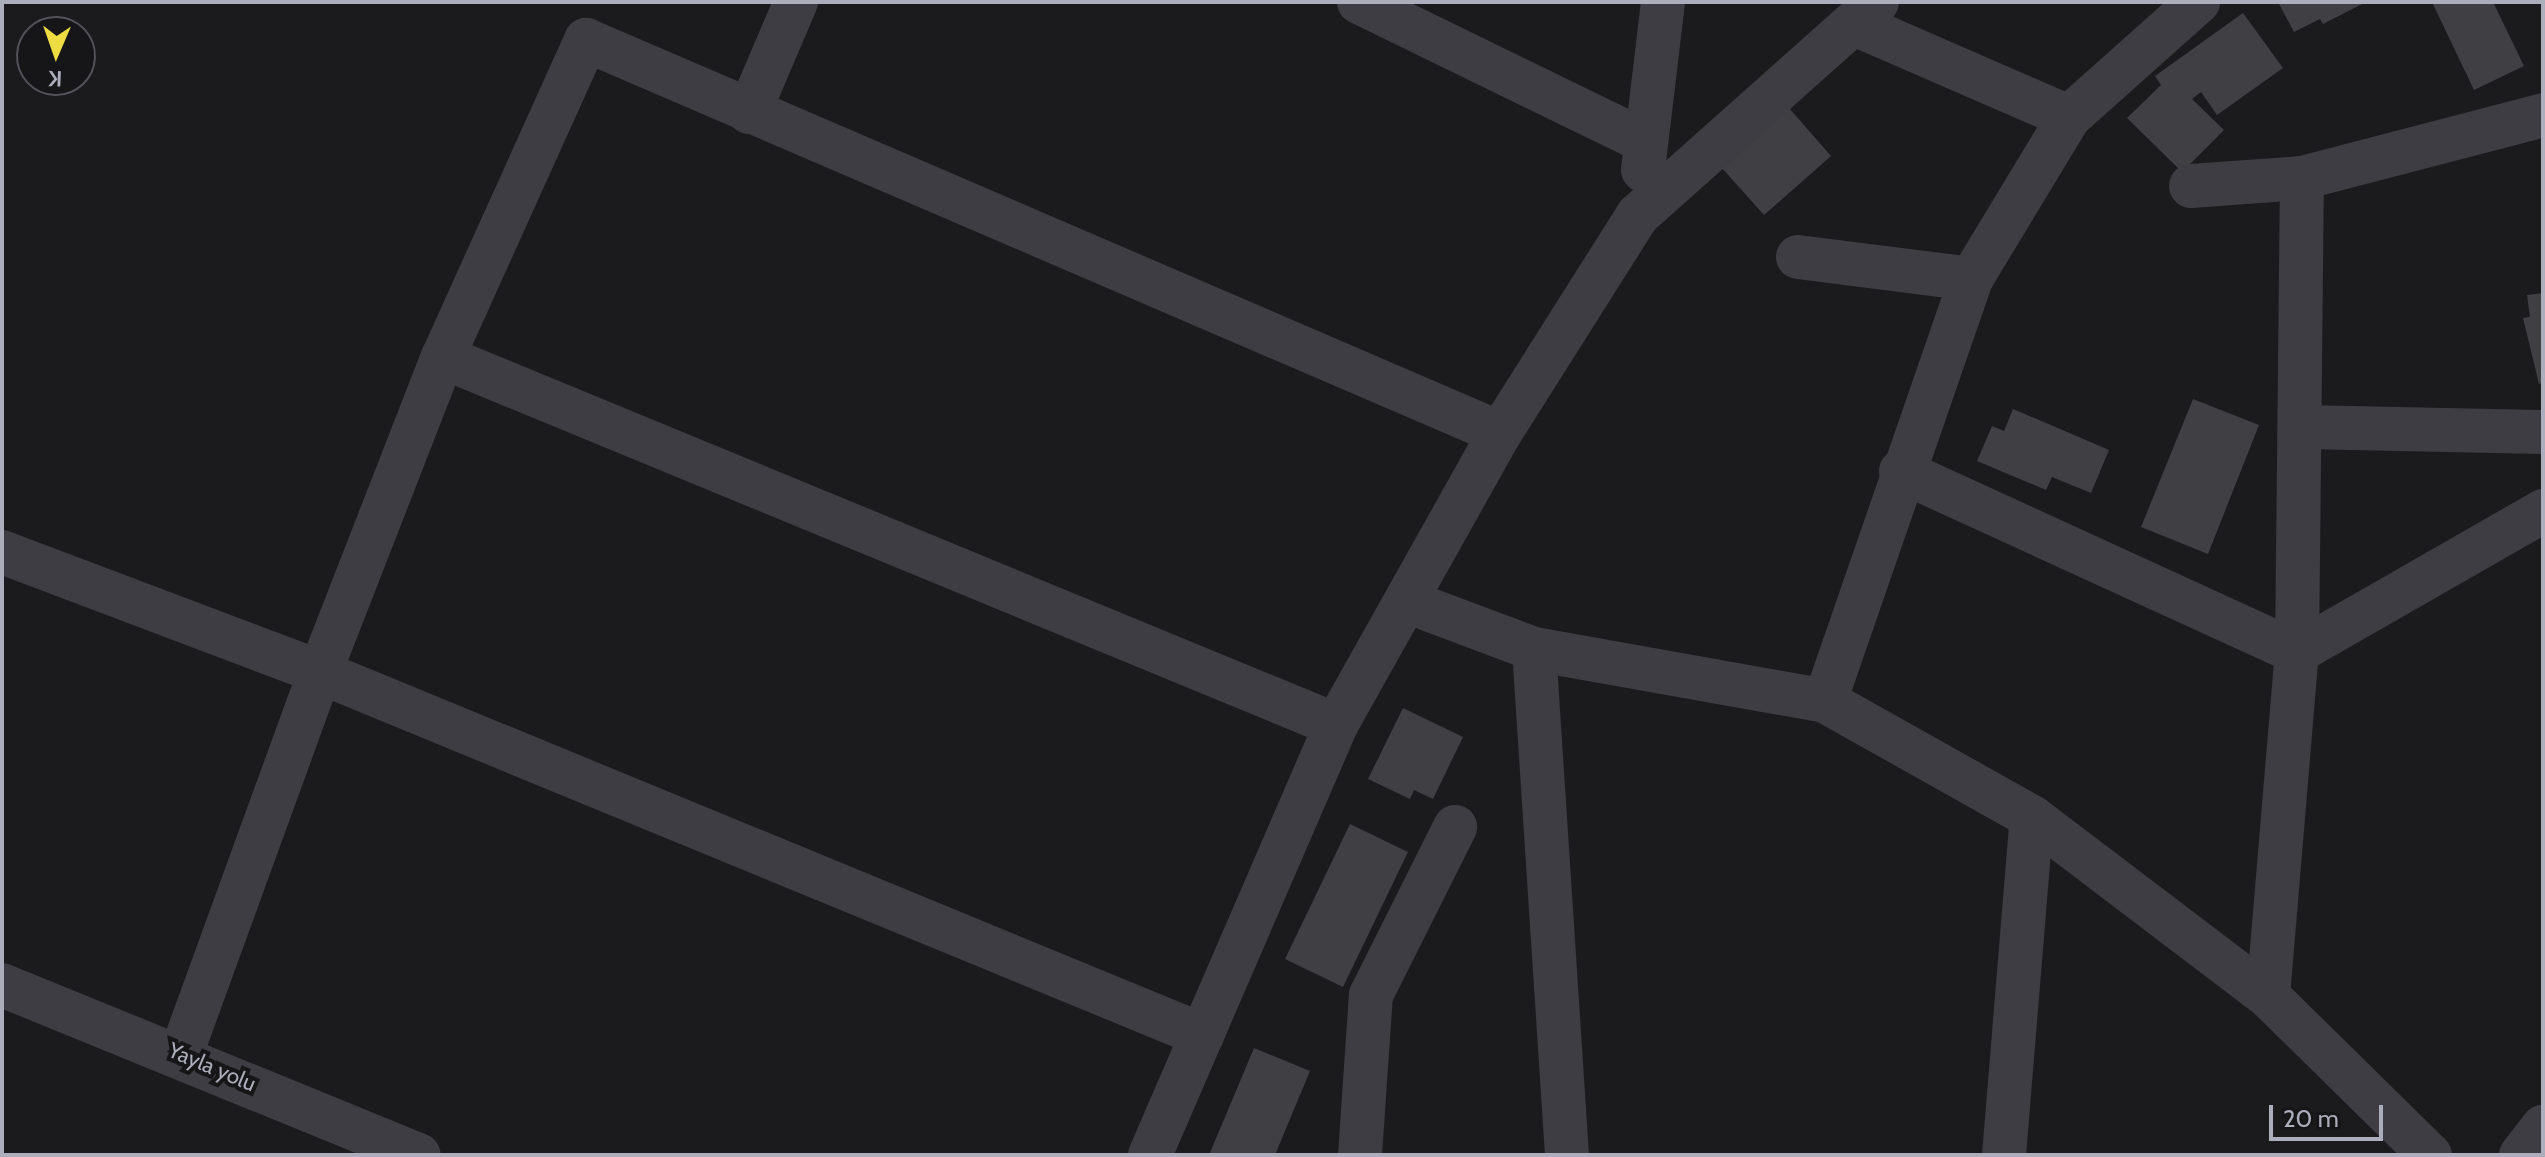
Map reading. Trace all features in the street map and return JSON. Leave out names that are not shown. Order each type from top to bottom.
[{"type":"street","points":[[749,112],[796,2]]},
{"type":"street","points":[[1359,2],[1646,142]]},
{"type":"street","points":[[1638,215],[1663,2]]},
{"type":"street","points":[[1825,701],[1901,471],[1971,279],[2069,117],[2198,2]]},
{"type":"street","points":[[1150,1155],[1336,725],[1500,433],[1638,215],[1867,14],[2069,117]]},
{"type":"street","points":[[181,1054],[320,672],[443,357],[586,40],[1500,433]]},
{"type":"street","points":[[2191,186],[2302,178],[2543,115]]},
{"type":"street","points":[[2268,996],[2297,652],[2303,427],[2302,178]]},
{"type":"street","points":[[1798,257],[1971,279]]},
{"type":"street","points":[[443,357],[1336,725]]},
{"type":"street","points":[[2303,427],[2543,432]]},
{"type":"street","points":[[1901,471],[2297,652]]},
{"type":"street","points":[[2297,652],[2543,511]]},
{"type":"street","points":[[2,552],[320,672],[1202,1035]]},
{"type":"street","points":[[1406,601],[1534,649],[1825,701],[2032,817],[2268,996],[2430,1155]]},
{"type":"street","points":[[1534,649],[1573,1153]]},
{"type":"street","points":[[2004,1155],[2032,817]]},
{"type":"street","points":[[1360,1155],[1371,995],[1455,827]]},
{"type":"street","name":"Yayla yolu","points":[[2,985],[181,1054],[419,1155]]},
{"type":"street","points":[[2521,1155],[2543,1127]]},
{"type":"building","points":[[2278,2],[2366,2],[2323,24],[2320,19],[2294,32]]},
{"type":"building","points":[[2432,2],[2493,2],[2524,66],[2474,90]]},
{"type":"building","points":[[2243,13],[2283,68],[2217,115],[2201,92],[2192,99],[2224,130],[2182,172],[2127,118],[2161,85],[2155,76]]},
{"type":"building","points":[[1789,108],[1831,156],[1764,215],[1721,167]]},
{"type":"building","points":[[2543,293],[2543,383],[2539,384],[2523,318],[2530,317],[2527,295]]},
{"type":"building","points":[[2193,399],[2259,425],[2208,554],[2141,527]]},
{"type":"building","points":[[2013,409],[2109,450],[2091,493],[2052,477],[2046,490],[1977,461],[1992,426],[2004,431]]},
{"type":"building","points":[[1403,708],[1463,737],[1433,799],[1414,790],[1410,799],[1368,779]]},
{"type":"building","points":[[1350,824],[1408,852],[1343,987],[1285,959]]},
{"type":"building","points":[[1254,1048],[1310,1071],[1275,1155],[1209,1155]]}]
